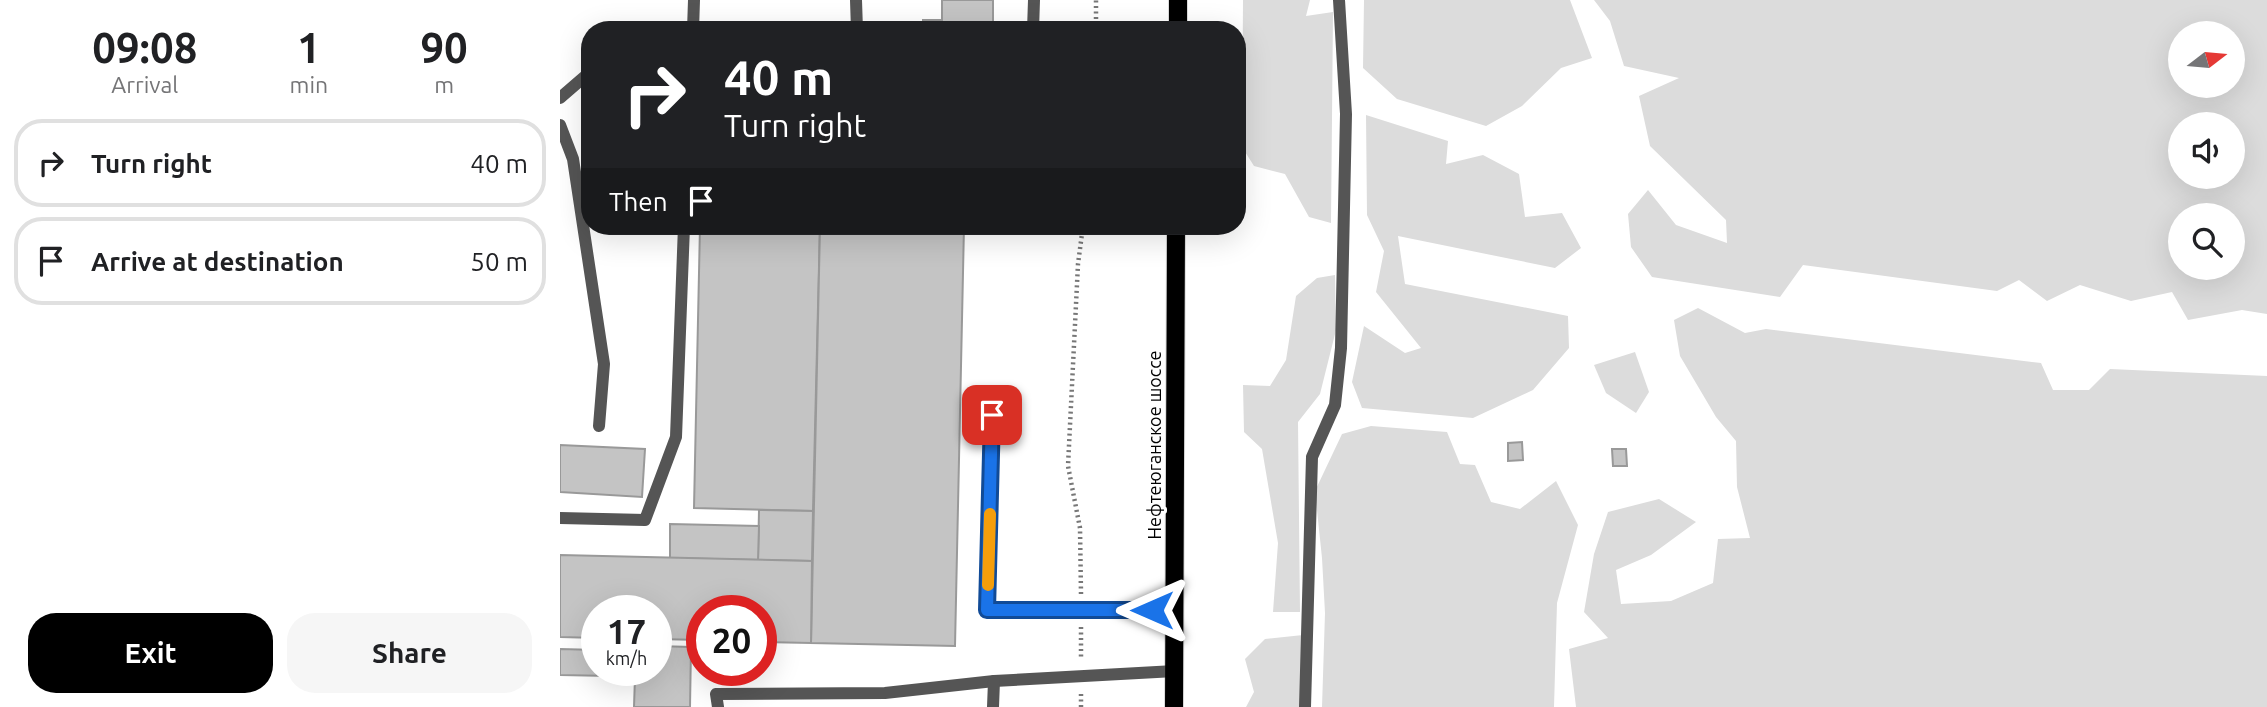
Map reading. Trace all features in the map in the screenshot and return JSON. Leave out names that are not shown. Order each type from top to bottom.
[{"type":"main road","points":[[1178,0],[1178,21]]},
{"type":"main road","name":"Нефтеюганское шоссе","points":[[1174,707],[1176,235]]},
{"type":"lane","points":[[693,21],[694,0]]},
{"type":"lane","points":[[856,0],[857,21]]},
{"type":"lane","points":[[1033,21],[1034,0]]},
{"type":"lane","points":[[1305,707],[1312,457],[1335,405],[1341,348],[1346,114],[1339,0]]},
{"type":"lane","points":[[560,98],[581,80]]},
{"type":"lane","points":[[560,125],[573,159],[581,212]]},
{"type":"lane","points":[[584,235],[604,364],[599,426]]},
{"type":"lane","points":[[560,518],[646,520],[676,437],[684,235]]},
{"type":"lane","points":[[992,415],[987,610],[1175,610]]},
{"type":"lane","points":[[718,707],[716,694],[886,693],[994,681],[1175,671]]},
{"type":"lane","points":[[993,707],[994,681]]},
{"type":"lane","points":[[885,707],[886,693]]},
{"type":"path","points":[[1096,0],[1096,21]]},
{"type":"path","points":[[1081,707],[1080,528],[1068,466],[1082,235]]},
{"type":"shaded area","points":[[1243,0],[1310,0],[1306,16],[1333,12],[1331,223],[1309,217],[1285,174],[1254,166],[1246,153],[1246,21],[1243,21]]},
{"type":"shaded area","points":[[1364,0],[1570,0],[1592,58],[1561,68],[1522,106],[1486,126],[1397,99],[1363,68]]},
{"type":"shaded area","points":[[1594,0],[2267,0],[2267,314],[2242,310],[2188,320],[2172,292],[2131,301],[2080,285],[2047,301],[2019,280],[1997,291],[1803,265],[1780,297],[1652,277],[1631,247],[1628,214],[1648,190],[1676,225],[1727,243],[1726,220],[1650,146],[1639,96],[1679,78],[1624,66],[1610,21]]},
{"type":"shaded area","points":[[1366,115],[1448,141],[1446,164],[1483,155],[1519,174],[1525,217],[1562,213],[1581,248],[1555,268],[1398,236],[1405,284],[1568,316],[1569,348],[1533,390],[1473,418],[1362,408],[1352,382],[1364,326],[1405,353],[1421,348],[1376,292],[1384,251],[1367,215]]},
{"type":"shaded area","points":[[1335,275],[1336,330],[1320,394],[1298,422],[1300,612],[1273,612],[1278,543],[1262,449],[1244,432],[1243,385],[1270,386],[1286,360],[1296,296],[1317,278]]},
{"type":"shaded area","points":[[1698,308],[1745,333],[1766,329],[2041,363],[2053,390],[2089,390],[2110,369],[2267,376],[2267,707],[1576,707],[1569,649],[1608,638],[1584,612],[1594,554],[1608,512],[1659,499],[1696,522],[1651,555],[1616,570],[1621,604],[1671,601],[1713,583],[1718,539],[1750,538],[1737,487],[1736,441],[1716,417],[1680,356],[1674,320]]},
{"type":"shaded area","points":[[1635,352],[1649,392],[1636,413],[1606,393],[1594,365]]},
{"type":"shaded area","points":[[1371,426],[1447,432],[1460,464],[1475,465],[1491,502],[1520,509],[1556,481],[1578,525],[1557,603],[1554,707],[1322,707],[1325,613],[1315,491],[1342,434]]},
{"type":"shaded area","points":[[1303,635],[1301,707],[1246,707],[1254,692],[1245,659],[1265,639]]},
{"type":"building","points":[[942,0],[993,0],[993,21],[923,21],[942,20]]},
{"type":"building","points":[[700,235],[820,235],[813,511],[694,508]]},
{"type":"building","points":[[820,235],[964,235],[955,646],[811,643]]},
{"type":"building","points":[[1522,442],[1523,460],[1508,461],[1508,443]]},
{"type":"building","points":[[560,445],[645,449],[642,497],[560,492]]},
{"type":"building","points":[[1612,449],[1626,449],[1627,466],[1613,466]]},
{"type":"building","points":[[759,510],[813,511],[812,561],[758,560]]},
{"type":"building","points":[[670,524],[759,526],[758,560],[670,558]]},
{"type":"building","points":[[560,555],[812,561],[811,643],[777,642],[777,595],[686,595],[686,640],[672,639],[672,595],[581,595],[581,638],[560,637]]},
{"type":"building","points":[[672,646],[686,647],[686,686],[690,686],[690,707],[634,707],[635,686],[672,686]]},
{"type":"building","points":[[560,649],[581,650],[581,675],[560,675]]},
{"type":"slow traffic","points":[[988,585],[990,514]]},
{"type":"route","points":[[992,415],[987,610],[1152,610]]}]
